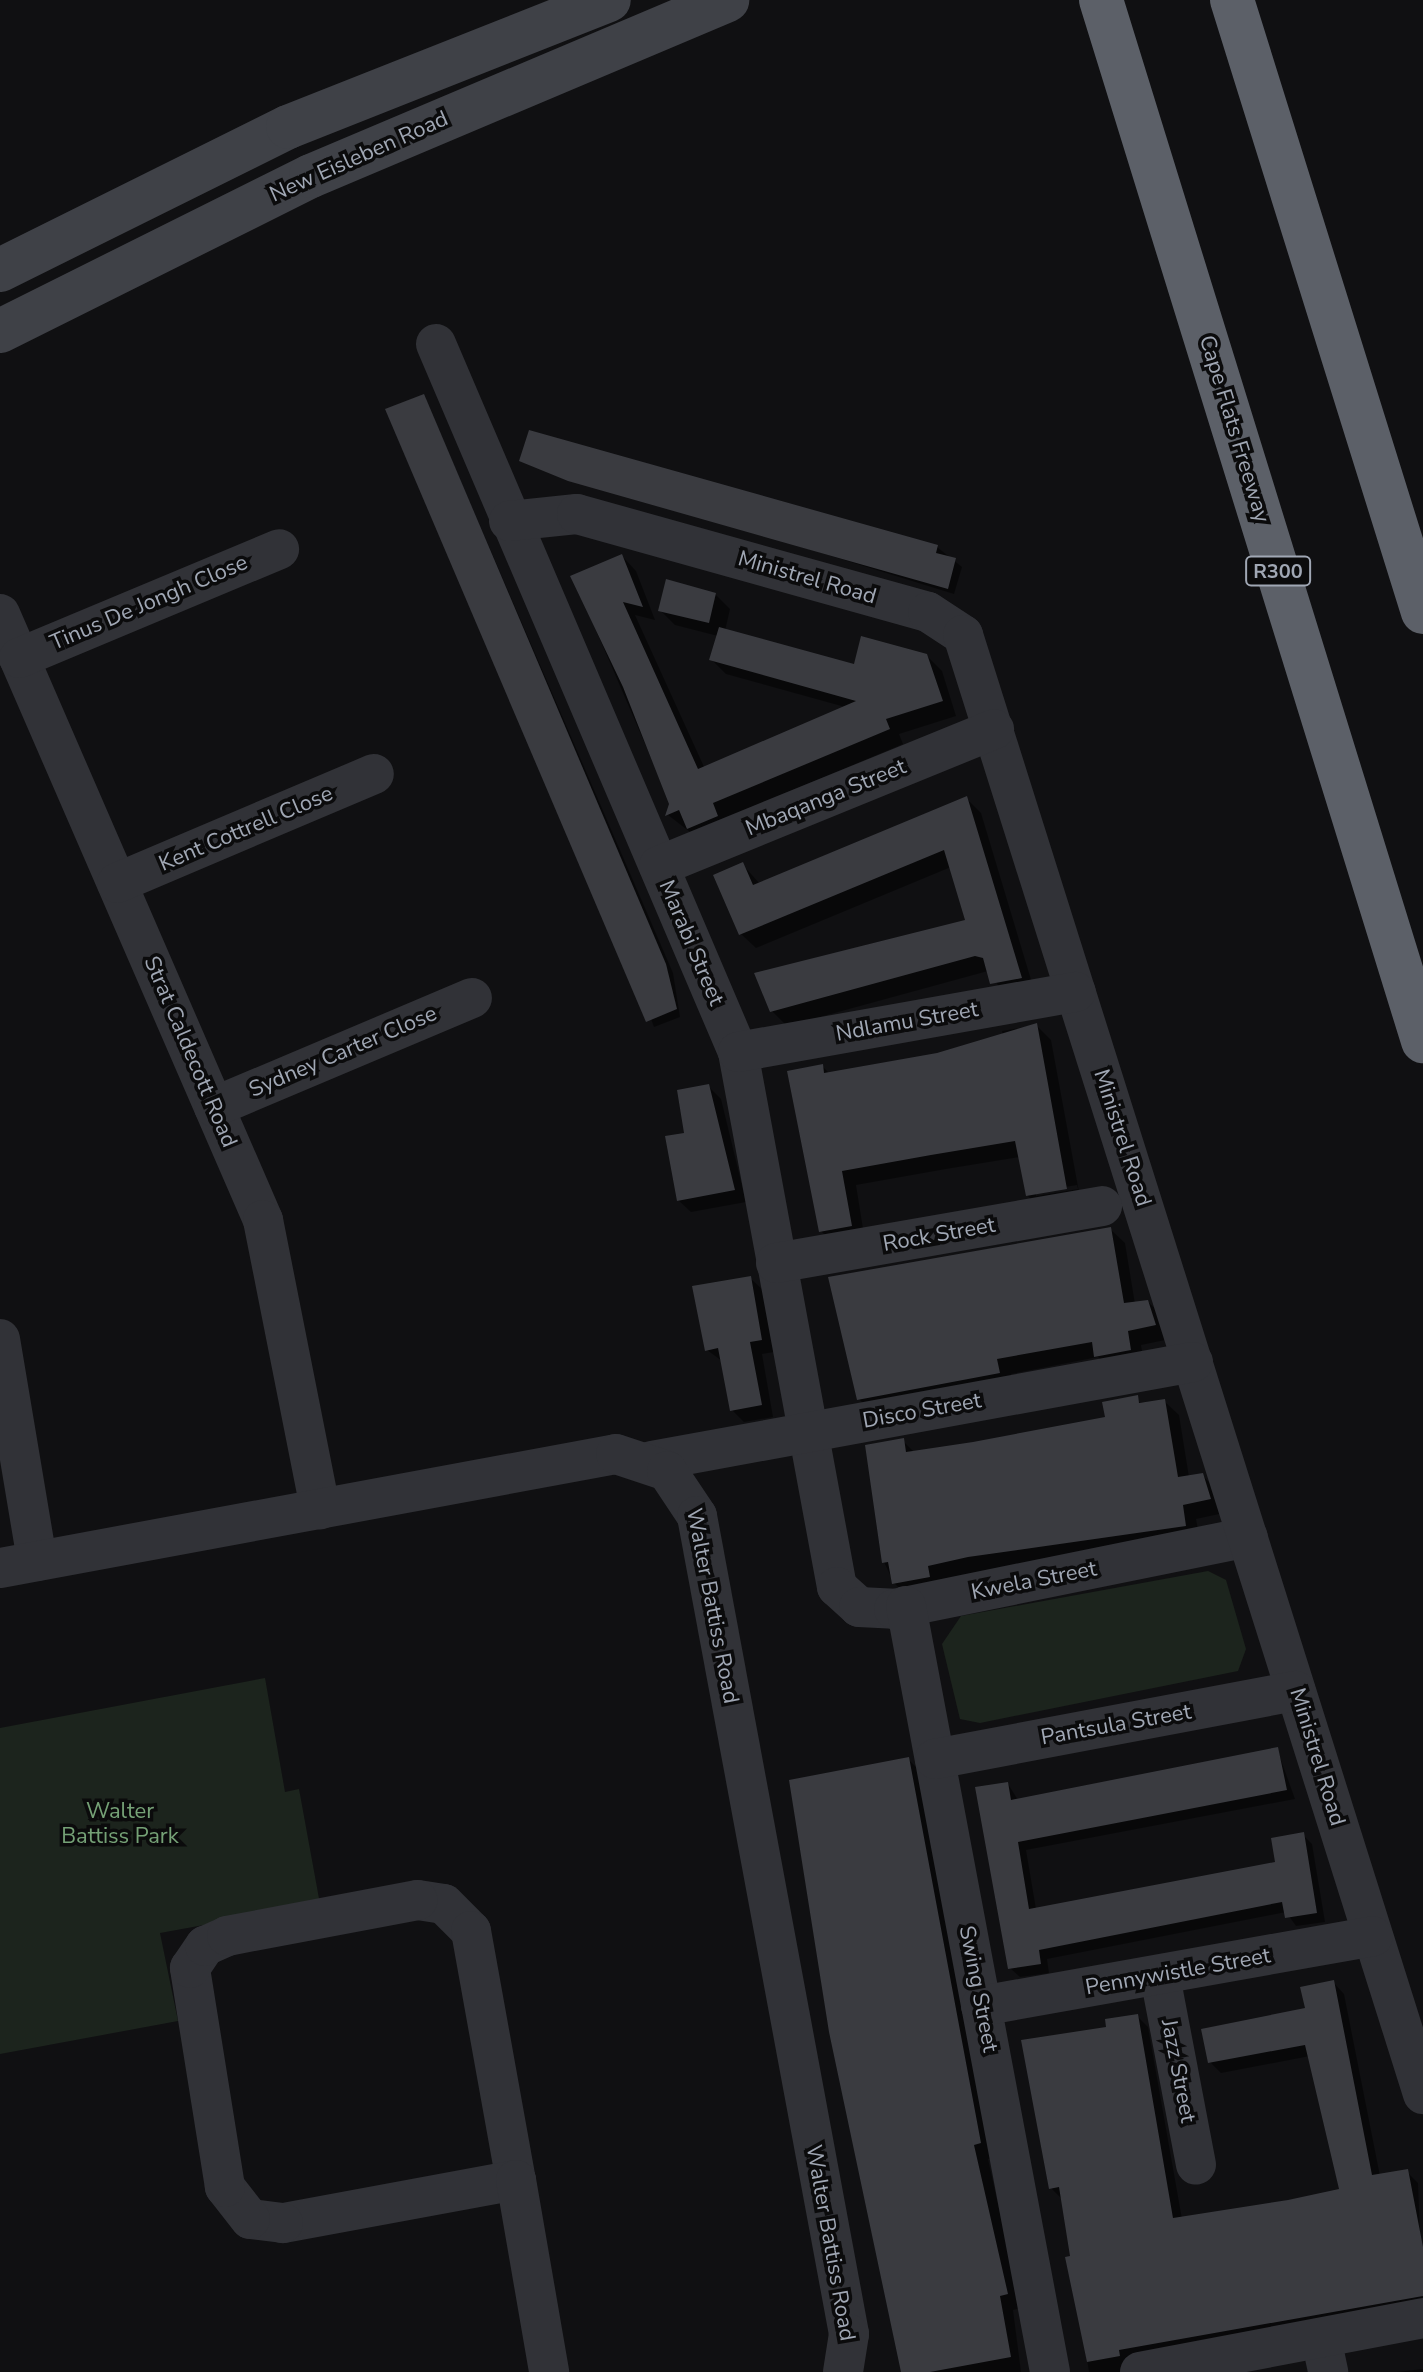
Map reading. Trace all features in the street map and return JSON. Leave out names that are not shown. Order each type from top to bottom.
[{"type":"highway","name":"Cape Flats Freeway","points":[[1101,0],[1423,1041]]},
{"type":"highway","points":[[1232,0],[1423,612]]},
{"type":"main road","points":[[0,270],[288,127],[609,0]]},
{"type":"main road","name":"New Eisleben Road","points":[[0,331],[311,176],[727,0]]},
{"type":"street","name":"Marabi Street","points":[[436,344],[738,1052],[833,1577]]},
{"type":"street","name":"Ministrel Road","points":[[509,521],[577,514],[928,612],[963,635],[1423,2094]]},
{"type":"street","name":"Tinus De Jongh Close","points":[[19,658],[279,549]]},
{"type":"street","name":"Strat Caldecott Road","points":[[0,614],[269,1237],[320,1509]]},
{"type":"street","name":"Mbaqanga Street","points":[[659,866],[994,729]]},
{"type":"street","name":"Kent Cottrell Close","points":[[117,883],[374,774]]},
{"type":"street","name":"Ndlamu Street","points":[[738,1052],[1076,992]]},
{"type":"street","name":"Sydney Carter Close","points":[[214,1107],[472,998]]},
{"type":"street","name":"Rock Street","points":[[776,1263],[1102,1206]]},
{"type":"street","points":[[0,1339],[18,1565],[616,1454],[652,1461]]},
{"type":"street","name":"Disco Street","points":[[652,1461],[1193,1362]]},
{"type":"street","name":"Walter Battiss Road","points":[[652,1461],[681,1483],[697,1516],[849,2334],[843,2372]]},
{"type":"street","name":"Kwela Street","points":[[833,1577],[859,1607],[906,1606],[1248,1537]]},
{"type":"street","name":"Swing Street","points":[[906,1606],[1050,2372]]},
{"type":"street","name":"Pantsula Street","points":[[935,1759],[1296,1691]]},
{"type":"street","points":[[516,2180],[283,2223],[250,2219],[225,2187],[188,1981],[197,1955],[227,1936],[418,1900],[455,1911],[475,1944],[516,2180],[549,2372]]},
{"type":"street","name":"Pennywistle Street","points":[[981,2006],[1373,1936]]},
{"type":"street","name":"Jazz Street","points":[[1160,1976],[1196,2165]]},
{"type":"street","points":[[1140,2372],[1325,2355],[1423,2318]]},
{"type":"green space","points":[[1208,1571],[1226,1580],[1246,1649],[1238,1671],[980,1723],[960,1719],[942,1644],[961,1616]]},
{"type":"green space","name":"Walter Battiss Park","points":[[265,1678],[285,1792],[299,1789],[320,1904],[160,1933],[178,2021],[0,2054],[0,1728]]},
{"type":"building","points":[[424,394],[666,964],[677,1009],[646,1022],[385,409]]},
{"type":"building","points":[[529,430],[938,545],[936,553],[956,558],[948,589],[568,481],[519,461]]},
{"type":"building","points":[[622,554],[643,607],[623,602],[698,769],[856,701],[709,660],[719,627],[854,664],[861,636],[927,654],[943,701],[886,719],[890,729],[713,803],[718,816],[687,829],[679,810],[665,816],[669,804],[623,687],[570,576]]},
{"type":"building","points":[[666,579],[716,593],[709,623],[658,611]]},
{"type":"building","points":[[967,796],[1022,978],[990,984],[983,958],[975,956],[770,1012],[754,973],[965,920],[944,850],[739,935],[713,875],[743,862],[753,885]]},
{"type":"building","points":[[1037,1023],[1067,1189],[1026,1196],[1015,1141],[931,1155],[842,1171],[852,1226],[819,1232],[787,1071],[823,1064],[824,1073],[937,1053]]},
{"type":"building","points":[[709,1084],[735,1190],[677,1201],[665,1136],[684,1133],[677,1090]]},
{"type":"building","points":[[1111,1227],[1124,1303],[1148,1300],[1156,1325],[1128,1331],[1131,1350],[1094,1357],[1092,1342],[997,1359],[1000,1373],[857,1400],[828,1277]]},
{"type":"building","points":[[751,1276],[762,1340],[750,1342],[762,1405],[730,1411],[718,1348],[705,1351],[692,1286]]},
{"type":"building","points":[[1138,1395],[1139,1403],[1165,1399],[1178,1477],[1203,1473],[1211,1499],[1183,1505],[1186,1526],[968,1557],[928,1566],[930,1577],[892,1584],[888,1562],[882,1563],[865,1445],[904,1438],[906,1452],[973,1442],[1105,1417],[1102,1402]]},
{"type":"building","points":[[1278,1747],[1287,1790],[1018,1842],[1029,1909],[1275,1862],[1271,1838],[1304,1832],[1317,1913],[1285,1918],[1282,1902],[1039,1950],[1041,1964],[1008,1969],[975,1787],[1008,1782],[1011,1800]]},
{"type":"building","points":[[909,1757],[981,2143],[974,2145],[1008,2294],[1000,2296],[1011,2357],[930,2372],[901,2372],[829,2032],[789,1780]]},
{"type":"building","points":[[1334,1980],[1372,2175],[1408,2169],[1423,2247],[1423,2296],[1119,2350],[1120,2356],[1087,2362],[1065,2257],[1070,2256],[1059,2187],[1049,2189],[1021,2040],[1106,2027],[1105,2019],[1138,2014],[1173,2218],[1288,2200],[1339,2189],[1305,2045],[1208,2063],[1201,2029],[1305,2008],[1300,1987]]}]
